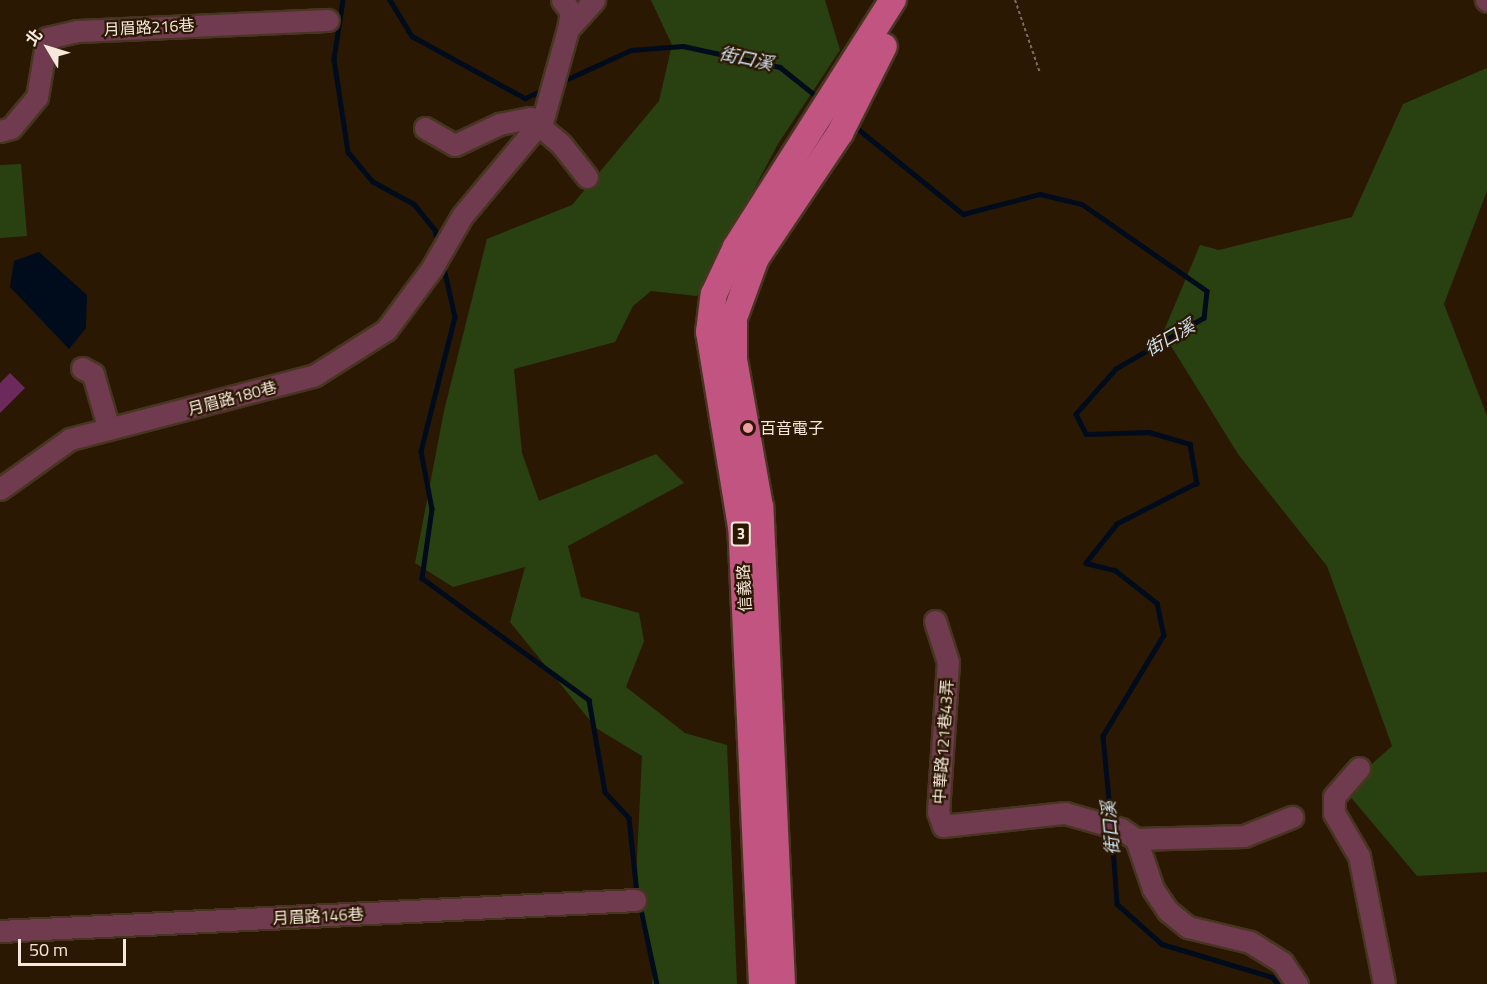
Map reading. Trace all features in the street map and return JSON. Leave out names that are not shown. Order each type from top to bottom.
[{"type":"main road","name":"3","points":[[863,64],[893,0]]},
{"type":"main road","name":"3","points":[[863,64],[910,0]]},
{"type":"main road","name":"信義路","points":[[762,984],[749,504],[709,332],[714,294],[736,247],[819,116],[863,64]]},
{"type":"main road","name":"信義路","points":[[782,984],[749,504],[734,360],[737,299],[756,258],[840,133],[863,64]]},
{"type":"lane","points":[[540,124],[568,29],[571,12],[562,0]]},
{"type":"lane","points":[[568,29],[594,0]]},
{"type":"lane","name":"月眉路216巷","points":[[0,131],[11,128],[37,97],[47,38],[77,31],[328,20]]},
{"type":"lane","points":[[425,128],[455,145],[499,124],[530,118],[540,124],[587,177]]},
{"type":"lane","name":"月眉路180巷","points":[[0,489],[70,439],[315,375],[386,330],[434,264],[462,216],[540,124]]},
{"type":"lane","points":[[82,368],[93,374],[109,429]]},
{"type":"lane","name":"中華路121巷43弄","points":[[935,621],[948,662],[938,812],[943,826],[1065,813],[1120,830]]},
{"type":"lane","points":[[1359,768],[1334,797],[1334,813],[1359,856],[1384,984]]},
{"type":"lane","points":[[1120,830],[1244,836],[1292,817]]},
{"type":"lane","points":[[1120,830],[1153,890],[1168,911],[1188,927],[1250,942],[1282,962],[1297,984]]},
{"type":"lane","name":"月眉路146巷","points":[[0,931],[636,900]]},
{"type":"path","points":[[1015,0],[1040,73]]},
{"type":"green space","points":[[651,0],[825,0],[840,50],[778,144],[697,296],[651,291],[633,306],[615,342],[514,369],[522,453],[539,501],[656,454],[684,483],[568,546],[581,597],[639,613],[644,641],[626,687],[685,733],[727,745],[737,984],[652,984],[654,967],[635,900],[642,756],[596,728],[510,622],[525,567],[453,587],[415,563],[444,411],[487,239],[572,205],[659,101],[672,45]]},
{"type":"green space","points":[[1487,68],[1487,191],[1444,304],[1487,416],[1487,872],[1417,876],[1344,789],[1392,746],[1327,566],[1238,454],[1163,333],[1200,245],[1219,250],[1352,217],[1403,104]]},
{"type":"green space","points":[[21,164],[27,236],[0,238],[0,165]]},
{"type":"water","points":[[39,252],[87,295],[86,328],[69,349],[10,287],[14,261]]},
{"type":"building","points":[[10,373],[25,388],[0,413],[0,383]]},
{"type":"waterway","points":[[343,0],[334,59],[348,152],[372,181],[414,204],[435,230],[438,244]]},
{"type":"waterway","name":"街口溪","points":[[390,0],[412,36],[525,98],[545,89]]},
{"type":"waterway","name":"街口溪","points":[[561,82],[631,50],[683,46],[780,67],[820,99]]},
{"type":"waterway","name":"街口溪","points":[[852,124],[963,214],[1040,194],[1082,204],[1207,291],[1204,318],[1116,369],[1076,414],[1086,434],[1149,432],[1190,444],[1197,483],[1117,524],[1086,563],[1115,570],[1157,603],[1164,635],[1103,736],[1111,821]]},
{"type":"waterway","points":[[443,264],[455,317],[421,451],[432,509],[422,578],[589,700],[605,792],[629,818],[637,893]]},
{"type":"waterway","name":"街口溪","points":[[1112,832],[1117,904],[1162,944],[1272,977],[1278,984]]},
{"type":"waterway","points":[[640,905],[657,984]]},
{"type":"place","name":"百音電子","points":[[748,428]]}]
